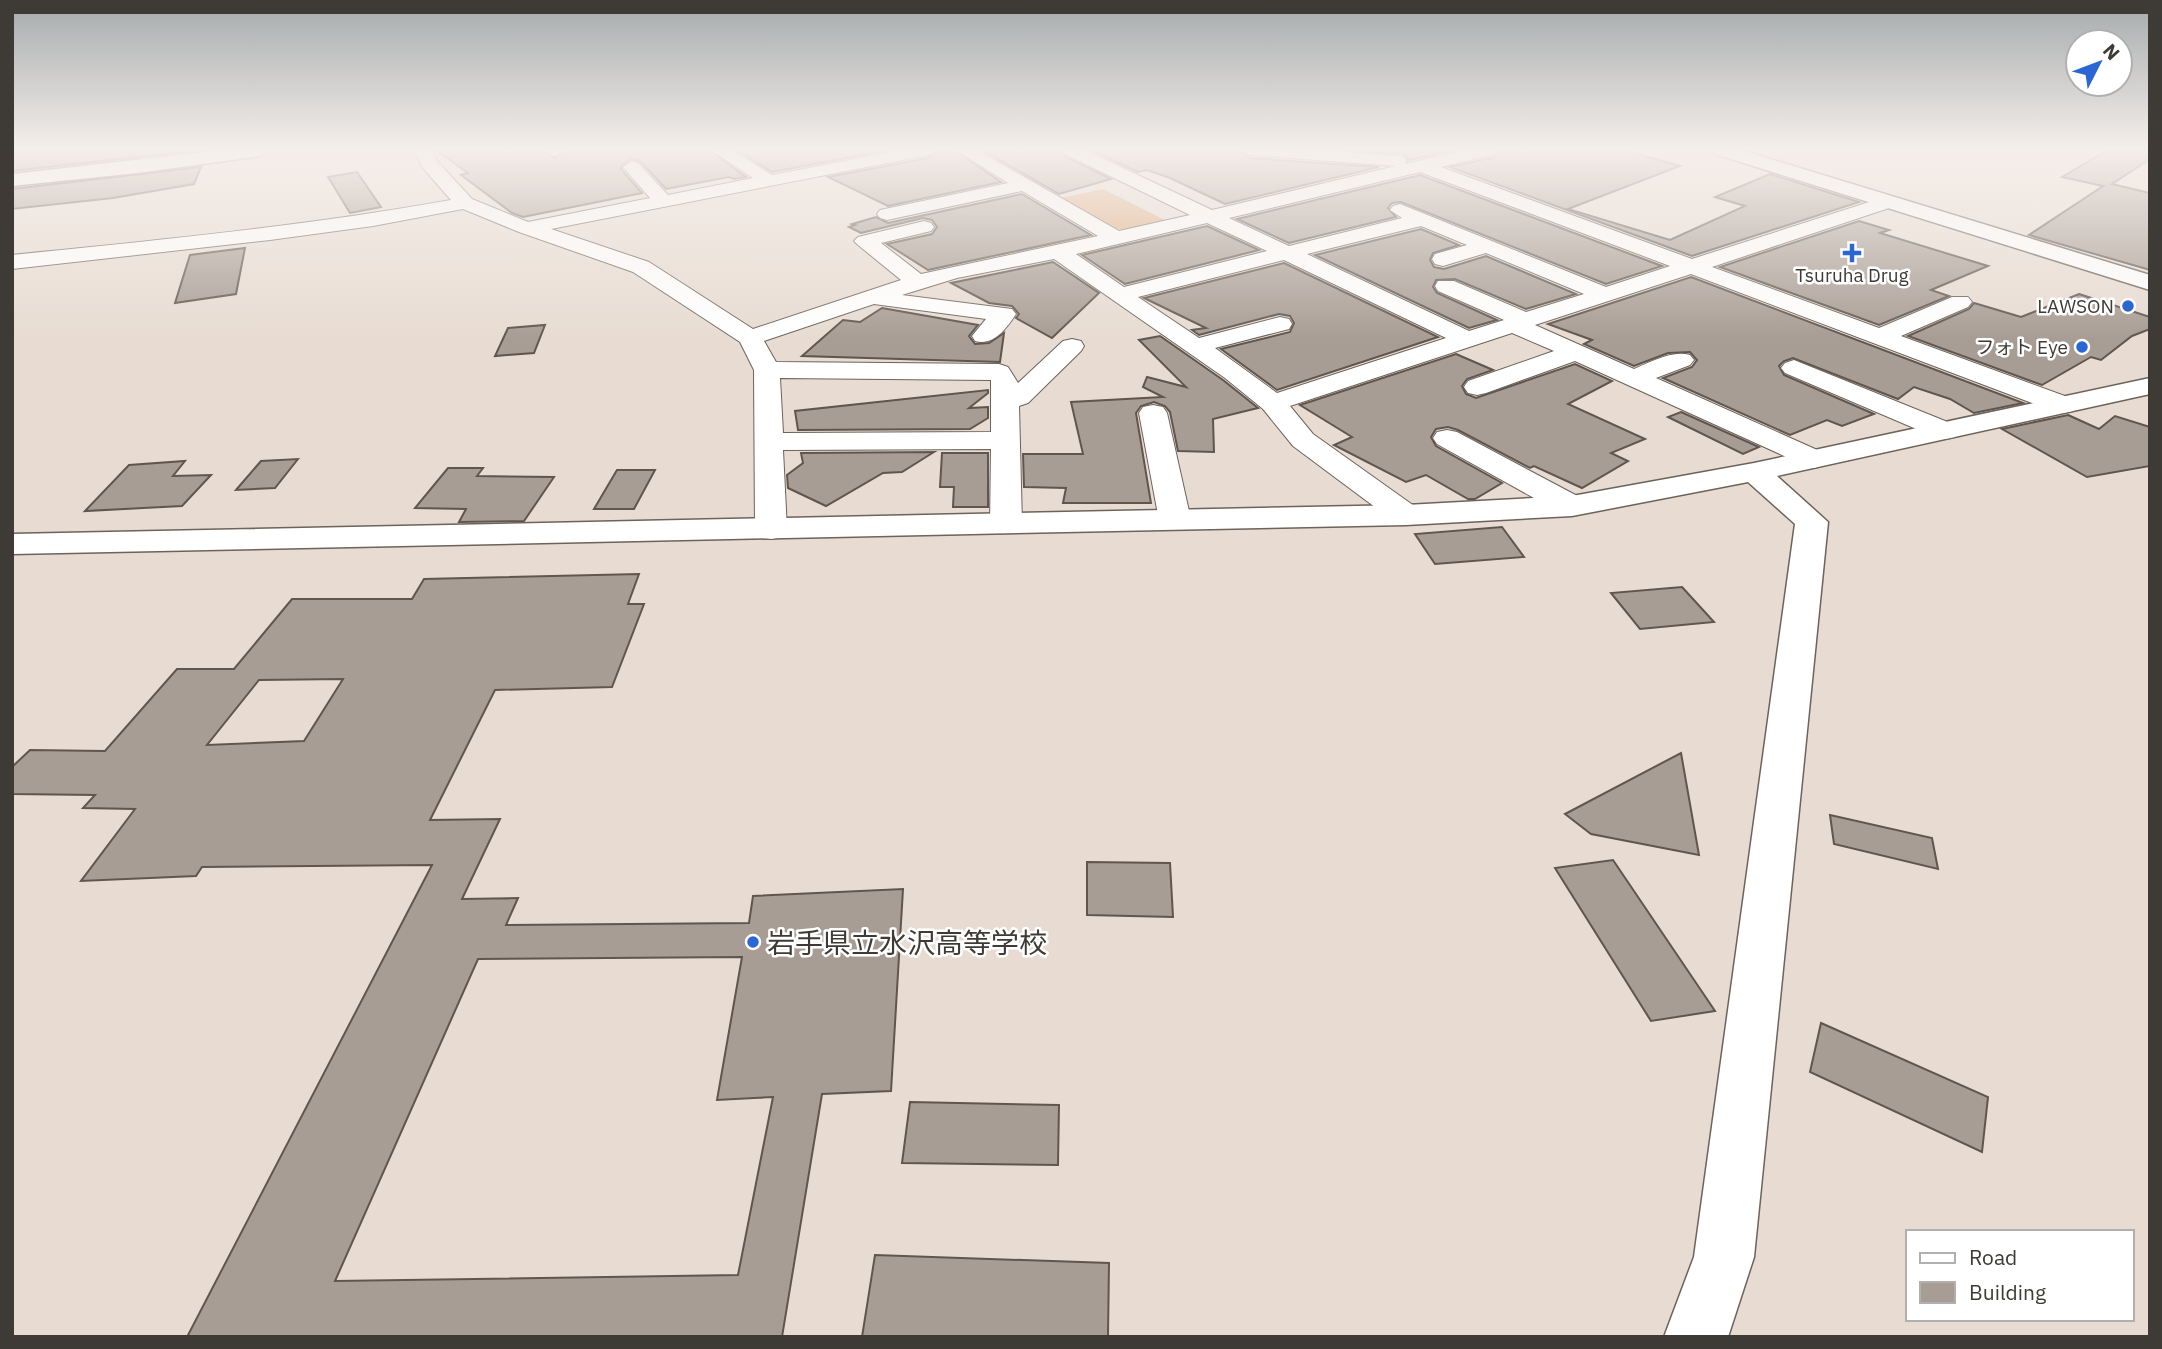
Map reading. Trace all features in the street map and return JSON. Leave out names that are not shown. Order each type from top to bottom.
[{"type":"street","points":[[12,262],[309,229],[411,213]]},
{"type":"street","points":[[489,213],[641,267],[750,338],[767,370],[771,530]]},
{"type":"street","points":[[555,213],[560,220]]},
{"type":"street","points":[[526,228],[596,213]]},
{"type":"street","points":[[887,215],[896,213]]},
{"type":"street","points":[[1072,213],[1116,239]]},
{"type":"street","points":[[1205,213],[1467,339]]},
{"type":"street","points":[[750,338],[917,282],[1224,213]]},
{"type":"street","points":[[1408,213],[1604,294]]},
{"type":"street","points":[[1547,213],[2063,405]]},
{"type":"street","points":[[1273,403],[1854,213]]},
{"type":"street","points":[[1923,213],[2150,283]]},
{"type":"street","points":[[1122,294],[1423,219]]},
{"type":"street","points":[[917,282],[865,241],[925,227]]},
{"type":"street","points":[[1443,259],[1488,246]]},
{"type":"street","points":[[1058,252],[1122,294],[1273,403],[1303,440],[1406,515]]},
{"type":"street","points":[[1446,286],[1576,352],[1814,459]]},
{"type":"street","points":[[871,298],[1004,313],[984,336]]},
{"type":"street","points":[[1878,337],[1960,302]]},
{"type":"street","points":[[1195,346],[1280,324]]},
{"type":"street","points":[[1005,402],[1018,397],[1072,346]]},
{"type":"street","points":[[1477,387],[1576,352]]},
{"type":"street","points":[[1633,378],[1681,360]]},
{"type":"street","points":[[1794,368],[1945,431]]},
{"type":"street","points":[[767,370],[999,372],[1005,381],[1006,524]]},
{"type":"street","points":[[12,544],[1406,515],[1572,506],[1814,459],[2150,386]]},
{"type":"street","points":[[1153,413],[1175,520]]},
{"type":"street","points":[[1447,438],[1572,506]]},
{"type":"street","points":[[768,442],[1006,440]]},
{"type":"street","points":[[1696,1337],[1724,1256],[1812,522],[1754,471]]},
{"type":"shaded area","points":[[1087,213],[1151,213],[1165,220],[1125,230],[1113,228]]},
{"type":"building","points":[[512,213],[543,213],[523,217]]},
{"type":"building","points":[[934,213],[1054,213],[1091,235],[928,270],[887,244],[932,234],[937,227],[932,220],[923,218],[861,233],[849,227],[876,217],[888,223]]},
{"type":"building","points":[[1262,213],[1392,213],[1396,217],[1289,243],[1237,219]]},
{"type":"building","points":[[1428,213],[1521,213],[1662,266],[1606,284]]},
{"type":"building","points":[[1575,213],[1670,240],[1730,213],[1825,213],[1692,256]]},
{"type":"building","points":[[2062,213],[2150,213],[2150,270],[2029,235]]},
{"type":"building","points":[[1859,221],[1889,230],[1880,233],[1988,266],[1931,290],[1949,296],[1879,325],[1720,267]]},
{"type":"building","points":[[1207,226],[1259,250],[1125,284],[1082,255]]},
{"type":"building","points":[[1421,229],[1459,245],[1433,253],[1430,260],[1434,267],[1444,269],[1486,256],[1576,294],[1526,309],[1455,279],[1436,280],[1433,287],[1437,293],[1497,320],[1469,328],[1315,255]]},
{"type":"building","points":[[245,248],[236,294],[175,303],[190,255]]},
{"type":"building","points":[[1053,262],[1099,293],[1052,338],[1016,318],[1019,314],[1012,306],[989,303],[951,283]]},
{"type":"building","points":[[1284,263],[1438,337],[1277,390],[1221,349],[1290,332],[1294,323],[1290,316],[1279,314],[1199,335],[1192,330],[1206,328],[1144,298]]},
{"type":"building","points":[[1691,277],[2023,403],[1974,413],[1950,399],[1914,387],[1898,399],[1793,358],[1779,366],[1784,375],[1874,414],[1842,426],[1827,420],[1790,435],[1663,378],[1692,367],[1697,360],[1690,352],[1668,353],[1634,366],[1584,344],[1592,340],[1548,324]]},
{"type":"building","points":[[2079,294],[2150,317],[2150,329],[2132,336],[2101,360],[2091,357],[2042,385],[1908,336],[1969,309],[1974,303],[2021,317]]},
{"type":"building","points":[[882,308],[978,325],[969,336],[975,344],[989,343],[1004,333],[1000,362],[802,356],[843,320],[860,322]]},
{"type":"building","points":[[545,325],[534,353],[495,356],[508,328]]},
{"type":"building","points":[[1160,336],[1258,408],[1213,419],[1214,452],[1178,451],[1170,412],[1165,406],[1154,402],[1141,406],[1136,413],[1151,503],[1063,503],[1066,488],[1024,487],[1023,454],[1083,454],[1071,402],[1163,397],[1143,387],[1147,377],[1186,387],[1139,340]]},
{"type":"building","points":[[1456,354],[1493,370],[1467,379],[1462,386],[1466,394],[1476,398],[1575,364],[1612,381],[1568,404],[1645,439],[1611,453],[1628,461],[1582,488],[1534,466],[1530,468],[1458,430],[1448,427],[1436,429],[1431,437],[1436,446],[1502,483],[1475,499],[1468,499],[1426,475],[1406,482],[1334,445],[1352,437],[1300,405]]},
{"type":"building","points":[[988,390],[988,393],[969,408],[988,407],[988,418],[970,429],[798,430],[795,411]]},
{"type":"building","points":[[1681,412],[1759,447],[1743,454],[1668,417]]},
{"type":"building","points":[[2068,415],[2099,429],[2115,416],[2150,427],[2150,466],[2087,477],[2002,429]]},
{"type":"building","points":[[934,452],[902,472],[883,473],[826,506],[788,488],[787,475],[803,463],[801,453]]},
{"type":"building","points":[[942,453],[988,453],[988,507],[953,507],[954,487],[940,487]]},
{"type":"building","points":[[298,459],[275,488],[236,490],[261,461]]},
{"type":"building","points":[[185,461],[173,476],[211,475],[182,506],[85,511],[129,465]]},
{"type":"building","points":[[448,468],[483,468],[477,476],[554,477],[524,521],[459,522],[466,509],[415,508]]},
{"type":"building","points":[[617,470],[655,470],[634,509],[594,509]]},
{"type":"building","points":[[1502,527],[1524,557],[1435,564],[1415,534]]},
{"type":"building","points":[[639,574],[628,604],[644,604],[612,687],[495,690],[430,820],[500,819],[462,899],[518,898],[506,925],[749,923],[753,896],[903,889],[891,1091],[822,1094],[782,1337],[187,1337],[432,865],[202,867],[196,876],[81,881],[135,809],[83,808],[95,795],[12,794],[12,767],[30,750],[105,751],[177,669],[234,669],[292,599],[412,599],[424,579]],"holes":[[[343,679],[304,741],[207,745],[259,680]],[[742,957],[717,1100],[773,1097],[738,1275],[335,1281],[478,959]]]},
{"type":"building","points":[[1682,587],[1714,622],[1640,629],[1611,593]]},
{"type":"building","points":[[1681,753],[1699,855],[1591,834],[1565,814]]},
{"type":"building","points":[[1830,815],[1932,838],[1938,869],[1834,844]]},
{"type":"building","points":[[1613,860],[1715,1011],[1651,1021],[1555,868]]},
{"type":"building","points":[[1087,862],[1170,863],[1173,917],[1087,915]]},
{"type":"building","points":[[1821,1023],[1988,1097],[1982,1152],[1810,1072]]},
{"type":"building","points":[[910,1102],[1059,1105],[1058,1165],[902,1163]]},
{"type":"building","points":[[875,1255],[1109,1263],[1108,1337],[862,1337]]},
{"type":"place","name":"Tsuruha Drug","points":[[1852,253]]},
{"type":"place","name":"LAWSON","points":[[2128,306]]},
{"type":"place","name":"フォト Eye","points":[[2082,347]]},
{"type":"place","name":"岩手県立水沢高等学校","points":[[753,942]]}]
